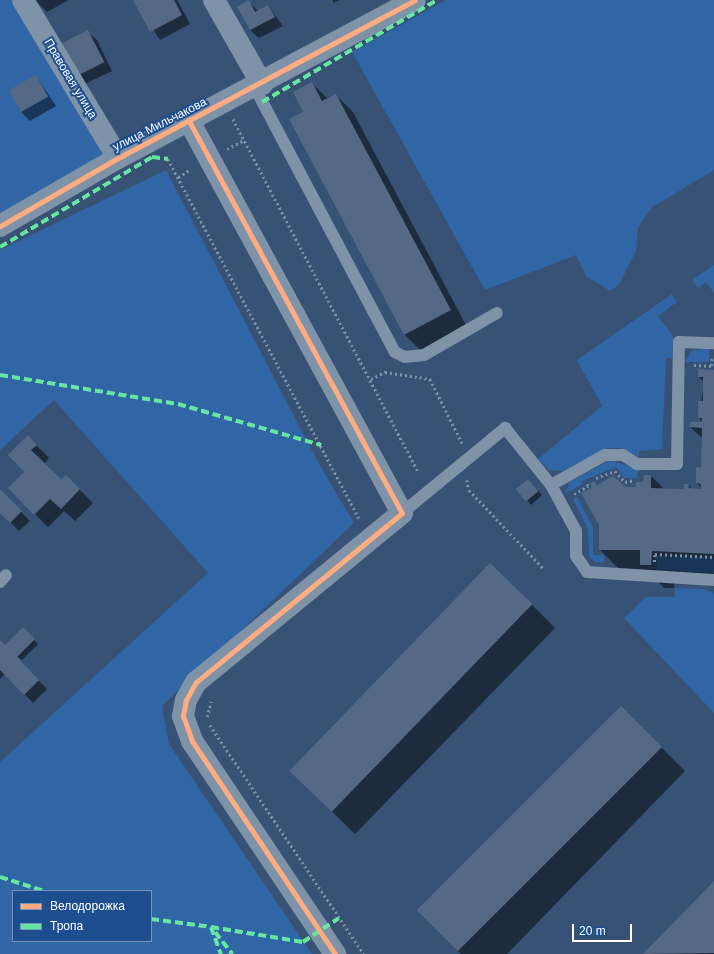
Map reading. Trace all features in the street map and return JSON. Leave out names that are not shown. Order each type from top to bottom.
[{"type":"street","name":"Правовая улица","points":[[23,0],[118,158]]},
{"type":"street","points":[[214,0],[258,86]]},
{"type":"street","name":"улица Мильчакова","points":[[0,226],[118,158],[258,86],[415,0]]},
{"type":"street","points":[[189,121],[402,513],[196,682],[186,700],[183,716],[192,741],[335,954]]},
{"type":"lane","points":[[258,86],[396,352],[406,357],[424,355],[496,313]]},
{"type":"lane","points":[[551,485],[605,455],[623,456],[641,464],[677,464],[679,342],[714,343]]},
{"type":"lane","points":[[402,513],[505,428],[551,485],[561,502],[576,531],[578,563],[587,572],[714,580]]},
{"type":"path","points":[[225,103],[419,473]]},
{"type":"path","points":[[168,159],[372,538]]},
{"type":"path","points":[[678,364],[711,366],[714,353]]},
{"type":"path","points":[[370,379],[385,372],[430,380],[463,444],[474,439],[481,448]]},
{"type":"path","points":[[561,502],[588,486],[586,483],[615,471],[624,482],[640,480],[641,464]]},
{"type":"path","points":[[460,484],[466,479],[469,473]]},
{"type":"path","points":[[466,479],[469,490],[543,568]]},
{"type":"path","points":[[213,696],[208,722],[364,954]]},
{"type":"shaded area","points":[[0,0],[13,0],[106,160],[0,219]]},
{"type":"shaded area","points":[[446,0],[714,0],[714,170],[651,208],[638,228],[636,251],[619,285],[610,291],[586,276],[576,255],[485,290],[352,52]]},
{"type":"shaded area","points":[[166,170],[318,462],[354,523],[162,706],[169,744],[312,954],[0,954],[0,762],[208,573],[54,400],[0,450],[0,250]]},
{"type":"shaded area","points":[[714,265],[714,293],[706,282],[698,288],[692,280]]},
{"type":"shaded area","points":[[672,294],[677,302],[658,316],[673,336],[672,358],[666,358],[662,449],[639,451],[639,457],[621,448],[608,448],[562,471],[549,470],[538,459],[602,406],[577,360]]},
{"type":"shaded area","points":[[709,348],[709,362],[685,362],[691,351]]},
{"type":"shaded area","points":[[610,460],[638,469],[637,478],[624,478],[616,467],[582,481],[583,484],[565,494],[570,482]]},
{"type":"shaded area","points":[[577,497],[593,527],[593,555],[604,555],[604,562],[596,562],[589,557],[588,529],[573,499]]},
{"type":"shaded area","points":[[657,556],[709,557],[714,560],[714,573],[657,570]]},
{"type":"shaded area","points":[[675,588],[705,589],[714,594],[714,713],[624,618],[646,597],[675,597]]},
{"type":"building","points":[[133,0],[174,0],[182,15],[150,32]]},
{"type":"building","points":[[249,0],[255,12],[268,5],[275,17],[250,30],[237,7]]},
{"type":"building","points":[[88,30],[104,62],[74,78],[58,45]]},
{"type":"building","points":[[36,75],[48,97],[21,112],[9,90]]},
{"type":"building","points":[[312,82],[322,101],[336,94],[451,310],[404,335],[289,119],[303,112],[293,92]]},
{"type":"building","points":[[698,369],[714,370],[714,554],[652,551],[651,565],[640,565],[640,550],[599,550],[599,525],[581,493],[592,487],[590,484],[594,481],[597,485],[613,476],[626,487],[636,487],[636,482],[643,482],[644,475],[651,475],[651,488],[684,489],[684,484],[688,484],[689,488],[701,489],[701,484],[696,483],[696,467],[701,468],[702,428],[689,427],[690,422],[702,422],[702,418],[698,418],[698,401],[703,401],[703,377],[698,377]]},
{"type":"building","points":[[28,435],[37,445],[31,450],[61,479],[66,475],[80,489],[61,509],[50,499],[34,515],[8,488],[24,472],[8,455]]},
{"type":"building","points":[[528,479],[538,491],[526,502],[516,489]]},
{"type":"building","points":[[0,489],[22,511],[10,523],[0,513]]},
{"type":"building","points":[[490,563],[532,604],[332,812],[289,771]]},
{"type":"building","points":[[23,627],[35,639],[17,657],[39,680],[24,695],[0,670],[0,640],[5,645]]},
{"type":"building","points":[[621,706],[662,747],[458,951],[417,910]]},
{"type":"building","points":[[714,881],[714,953],[643,954]]},
{"type":"marked path","points":[[262,102],[437,0]]},
{"type":"marked path","points":[[0,247],[152,157],[168,159]]},
{"type":"marked path","points":[[0,375],[178,404],[321,445]]},
{"type":"marked path","points":[[0,877],[41,890]]},
{"type":"marked path","points":[[211,927],[303,942],[339,918]]},
{"type":"marked path","points":[[152,919],[211,927],[221,954]]},
{"type":"marked path","points":[[215,932],[232,954]]},
{"type":"cycle path","points":[[0,226],[118,158],[415,0]]},
{"type":"cycle path","points":[[189,121],[402,513],[196,682],[186,700],[183,716],[192,741],[335,954]]}]
